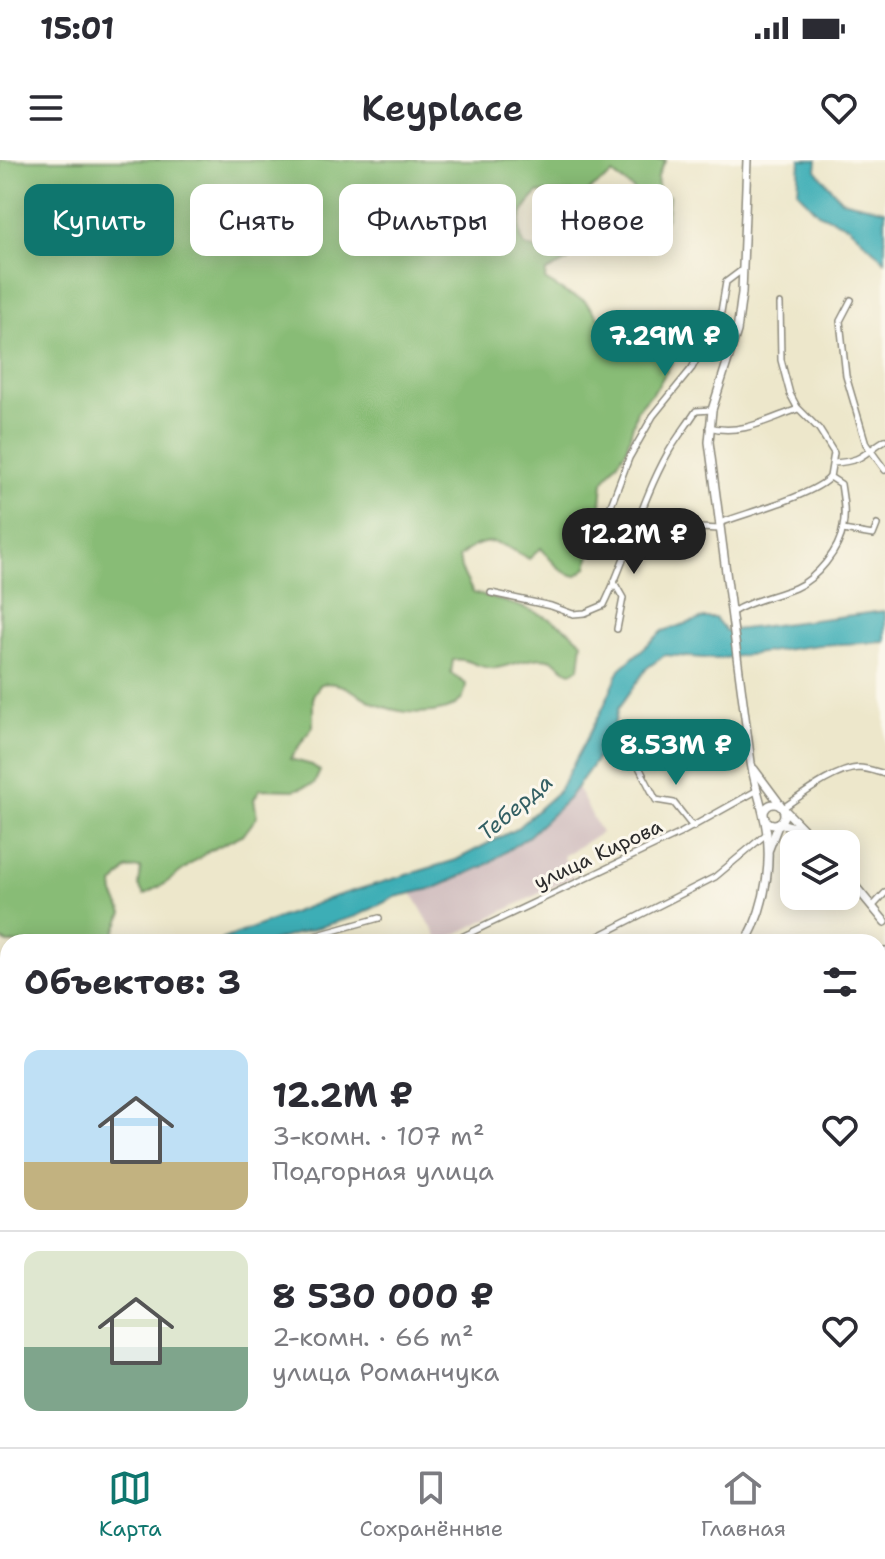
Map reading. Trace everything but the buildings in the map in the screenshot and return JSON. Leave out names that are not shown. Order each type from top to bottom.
[{"type":"main road","points":[[747,160],[737,331],[709,427],[719,527],[756,791],[769,823],[806,830]]},
{"type":"main road","points":[[751,763],[783,808],[806,830]]},
{"type":"main road","points":[[768,855],[764,815],[767,806],[772,804],[783,808]]},
{"type":"main road","points":[[750,934],[763,898],[768,855],[785,815],[783,808]]},
{"type":"main road","points":[[860,892],[885,922]]},
{"type":"street","points":[[610,508],[629,458],[653,416],[692,368],[721,312],[726,282],[743,269]]},
{"type":"street","points":[[851,300],[840,321],[846,376],[866,444],[885,470]]},
{"type":"street","points":[[634,531],[651,521],[678,527],[719,527],[807,493],[824,485],[830,477],[834,453],[790,394],[781,360],[780,304]]},
{"type":"street","points":[[709,427],[725,431],[745,428],[799,408]]},
{"type":"street","points":[[491,593],[573,614],[604,605],[668,454],[696,411],[712,410]]},
{"type":"street","points":[[834,463],[867,456],[885,440]]},
{"type":"street","points":[[731,618],[747,602],[804,584],[818,572],[843,530],[845,509],[841,484],[830,477]]},
{"type":"street","points":[[843,530],[873,535],[877,525]]},
{"type":"street","points":[[615,583],[623,598],[617,629]]},
{"type":"street","points":[[638,765],[656,800],[671,801],[693,827]]},
{"type":"street","points":[[783,808],[846,770],[860,768],[885,774]]},
{"type":"street","name":"улица Кирова","points":[[468,934],[693,827],[756,791]]},
{"type":"street","points":[[603,934],[715,877],[765,835]]},
{"type":"street","points":[[872,907],[885,893]]},
{"type":"street","points":[[322,934],[379,918]]},
{"type":"shaded area","points":[[577,787],[601,833],[563,856],[573,877],[456,934],[435,934],[412,893],[435,888],[529,836]]},
{"type":"green space","points":[[0,160],[666,160],[658,184],[626,184],[613,174],[599,184],[532,184],[532,200],[524,210],[520,224],[522,239],[525,246],[532,248],[532,256],[567,256],[568,261],[546,272],[545,280],[584,300],[603,322],[625,333],[632,344],[672,353],[673,360],[658,386],[637,410],[626,450],[603,482],[599,526],[587,568],[576,576],[561,569],[541,548],[529,559],[510,548],[486,542],[459,557],[461,569],[473,593],[545,616],[582,642],[579,668],[573,672],[546,659],[490,668],[453,660],[451,673],[466,684],[462,698],[448,708],[426,713],[390,709],[342,686],[321,684],[313,695],[313,726],[290,759],[312,765],[320,771],[314,784],[294,790],[260,789],[254,799],[257,817],[244,834],[207,852],[163,885],[144,895],[139,886],[141,868],[127,869],[113,885],[123,913],[114,934],[0,934]]},
{"type":"water","points":[[800,160],[817,160],[816,170],[841,200],[885,210],[885,261],[848,226],[818,213],[798,192]]},
{"type":"water","points":[[885,611],[885,642],[819,645],[716,659],[665,655],[647,668],[618,709],[610,741],[568,799],[529,836],[484,866],[435,888],[395,897],[357,916],[296,934],[237,934],[333,897],[456,860],[516,829],[559,791],[620,669],[663,631],[704,618],[715,618],[726,631]]},
{"type":"water label","name":"Теберда","points":[[515,807]]}]
